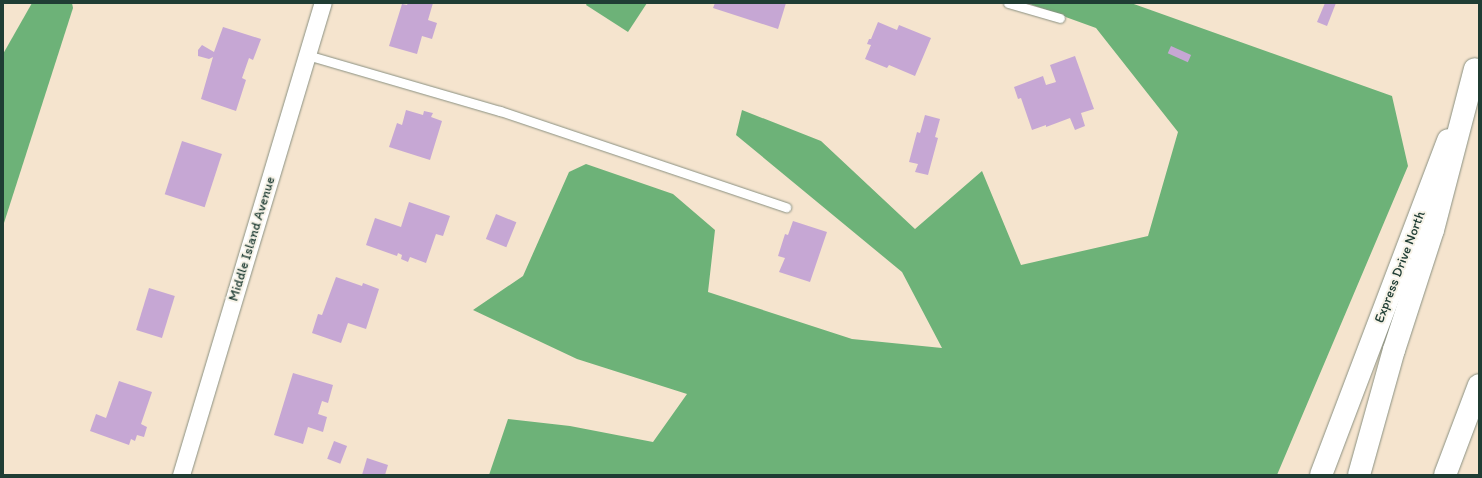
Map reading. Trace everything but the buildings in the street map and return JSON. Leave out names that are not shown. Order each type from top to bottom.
[{"type":"main road","name":"Express Drive North","points":[[1321,475],[1477,64]]},
{"type":"main road","points":[[1359,475],[1394,350],[1433,230],[1477,64]]},
{"type":"main road","points":[[1445,475],[1479,385]]},
{"type":"street","name":"Middle Island Avenue","points":[[181,475],[323,3]]},
{"type":"lane","points":[[1008,3],[1060,18]]},
{"type":"lane","points":[[307,55],[500,111],[786,207]]},
{"type":"green space","points":[[32,3],[72,3],[73,8],[3,226],[3,54]]},
{"type":"green space","points":[[587,3],[647,3],[628,32],[586,5]]},
{"type":"green space","points":[[1027,3],[1131,3],[1392,96],[1408,166],[1277,475],[489,475],[508,419],[570,426],[653,442],[687,394],[577,359],[473,310],[523,276],[569,172],[586,164],[673,194],[715,230],[708,292],[852,339],[942,348],[902,272],[736,135],[742,110],[821,141],[915,229],[982,171],[1021,265],[1148,236],[1178,132],[1096,28]]}]
